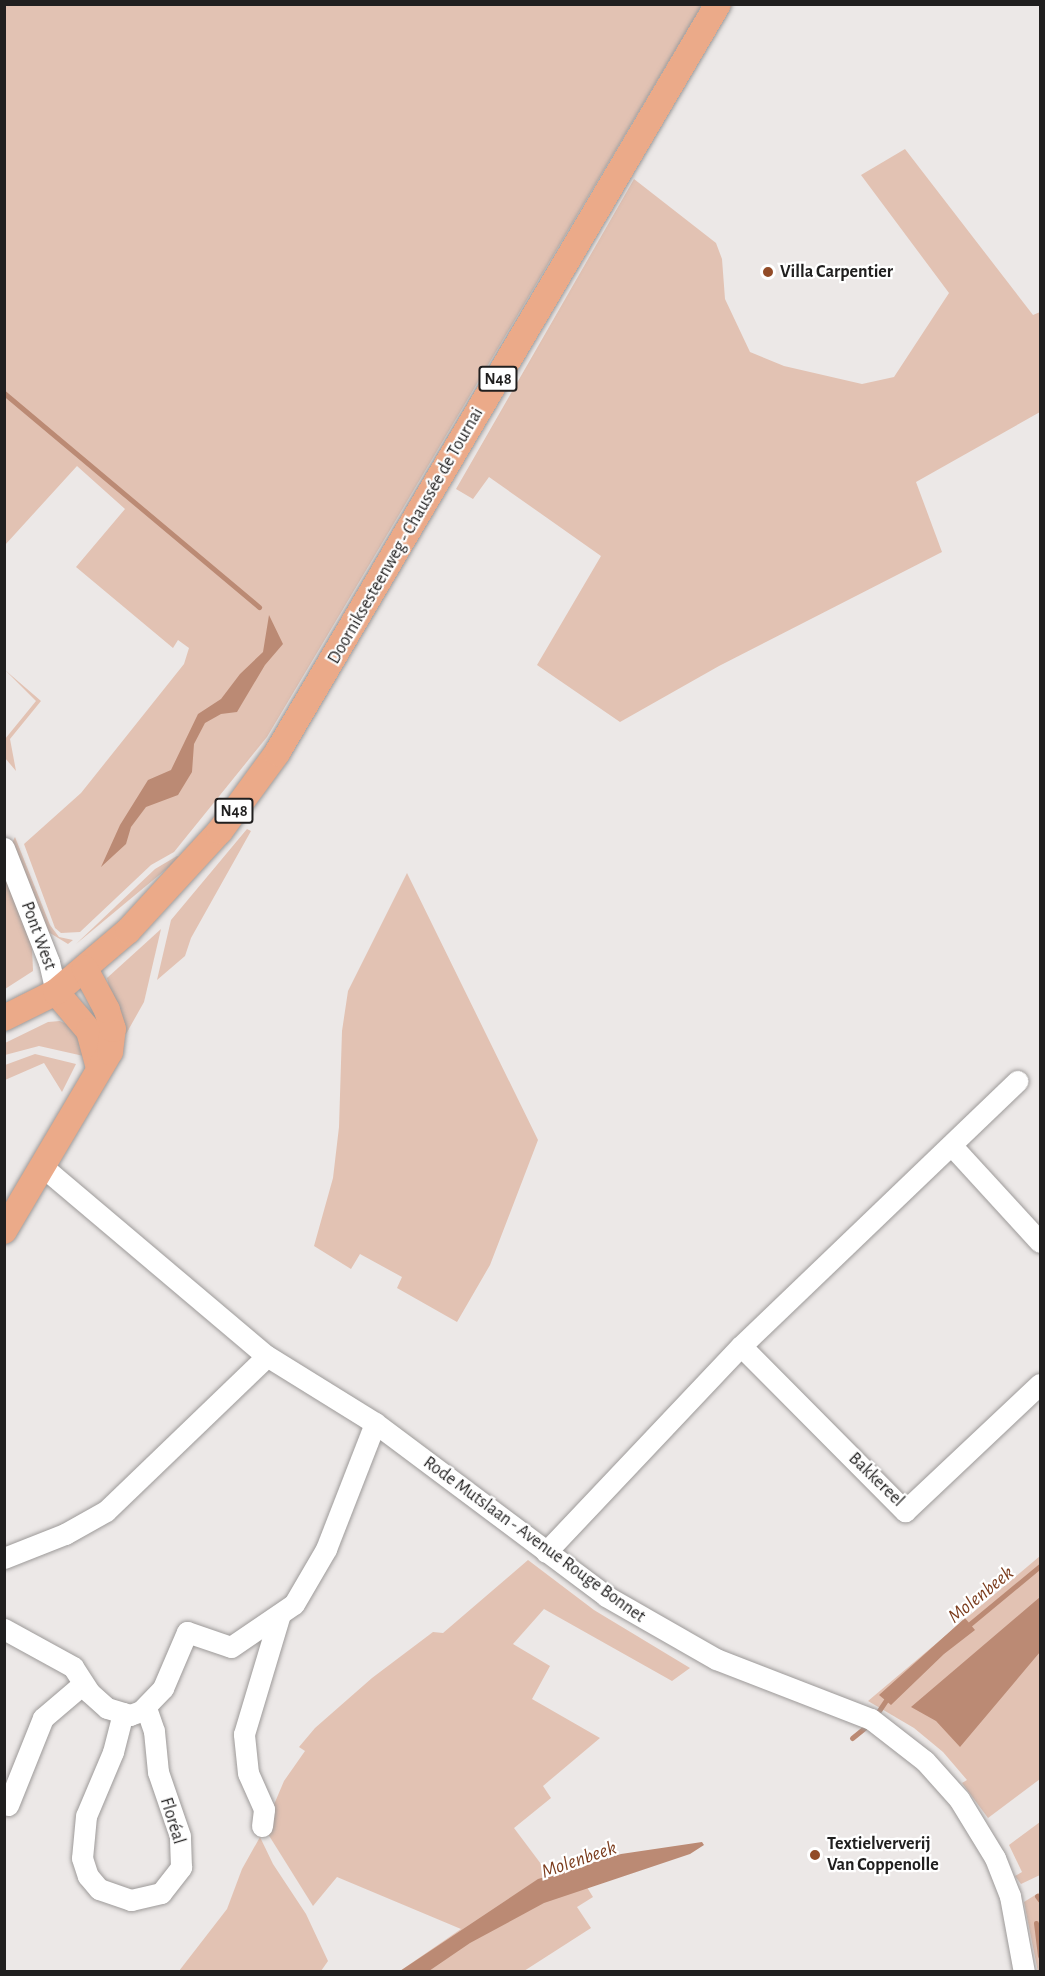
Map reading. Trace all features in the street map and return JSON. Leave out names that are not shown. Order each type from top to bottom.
[{"type":"main road","name":"Doorniksesteenweg - Chaussée de Tournai","points":[[4,1018],[56,992],[128,931],[188,868],[277,753],[718,4]]},
{"type":"main road","points":[[4,1231],[110,1052],[113,1029],[85,969]]},
{"type":"main road","name":"Doorniksesteenweg - Chaussée de Tournai","points":[[4,1036],[40,1012],[56,992]]},
{"type":"main road","points":[[56,992],[89,1031],[99,1068]]},
{"type":"street","name":"Pont West","points":[[4,848],[49,962],[56,992]]},
{"type":"street","points":[[546,1552],[741,1346],[952,1146],[1017,1081]]},
{"type":"street","points":[[952,1146],[1041,1242]]},
{"type":"street","name":"Rode Mutslaan - Avenue Rouge Bonnet","points":[[43,1167],[267,1356],[375,1423],[546,1552],[631,1612],[692,1647],[744,1671],[858,1714],[881,1727],[942,1780],[984,1837],[1010,1896],[1024,1971]]},
{"type":"street","name":"Bakkereel","points":[[741,1346],[905,1511],[1041,1384]]},
{"type":"street","points":[[4,1558],[65,1534],[106,1511],[267,1356]]},
{"type":"street","points":[[4,1629],[52,1652],[73,1667],[83,1684],[107,1708],[130,1715],[146,1708],[163,1688],[187,1632],[231,1647],[294,1604],[315,1574],[375,1423]]},
{"type":"street","points":[[262,1826],[264,1809],[248,1773],[244,1734],[280,1614]]},
{"type":"street","points":[[8,1804],[43,1718],[83,1684]]},
{"type":"street","name":"Floréal","points":[[123,1713],[113,1752],[86,1816],[82,1858],[88,1876],[99,1889],[131,1900],[161,1893],[182,1867],[180,1836],[158,1772],[154,1731],[146,1708]]},
{"type":"shaded area","points":[[4,5],[702,5],[267,737],[174,852],[151,865],[80,932],[61,933],[55,928],[24,844],[81,793],[184,664],[189,648],[178,640],[173,648],[76,567],[125,509],[77,466],[5,545]]},
{"type":"shaded area","points":[[905,149],[1033,315],[1040,312],[1040,412],[916,482],[942,552],[719,666],[620,722],[537,665],[601,556],[489,477],[473,499],[456,489],[634,179],[716,243],[722,259],[725,299],[750,352],[784,366],[862,384],[894,377],[949,293],[861,175]]},
{"type":"shaded area","points":[[269,615],[283,644],[265,665],[237,712],[221,714],[205,723],[194,744],[192,772],[178,795],[146,807],[131,827],[126,844],[101,867],[120,825],[148,780],[171,770],[198,714],[221,699],[240,674],[263,652]]},
{"type":"shaded area","points":[[5,670],[41,701],[10,739],[16,771],[5,758],[5,739],[36,701]]},
{"type":"shaded area","points":[[247,829],[251,831],[191,938],[185,956],[157,980],[171,920]]},
{"type":"shaded area","points":[[15,837],[50,925],[59,937],[73,940],[68,944],[45,930],[12,843]]},
{"type":"shaded area","points":[[177,856],[181,857],[76,944],[155,869]]},
{"type":"shaded area","points":[[4,873],[32,946],[33,971],[5,989]]},
{"type":"shaded area","points":[[407,873],[538,1140],[490,1265],[457,1322],[397,1288],[402,1277],[360,1254],[351,1269],[314,1246],[333,1178],[339,1127],[342,1031],[348,991]]},
{"type":"shaded area","points":[[161,929],[144,1002],[126,1034],[120,1032],[107,978]]},
{"type":"shaded area","points":[[60,1021],[75,1028],[88,1057],[39,1046],[5,1055],[5,1043],[48,1022]]},
{"type":"shaded area","points":[[35,1054],[76,1064],[62,1092],[44,1063],[5,1080],[5,1065]]},
{"type":"shaded area","points":[[1040,1556],[1040,1779],[988,1818],[962,1783],[967,1780],[943,1752],[914,1728],[868,1701]]},
{"type":"shaded area","points":[[528,1560],[594,1610],[690,1668],[672,1681],[544,1609],[513,1644],[550,1666],[532,1699],[600,1738],[543,1786],[551,1798],[514,1828],[556,1884],[580,1876],[593,1897],[577,1907],[591,1928],[524,1971],[400,1971],[461,1929],[337,1877],[313,1906],[268,1834],[270,1814],[284,1781],[305,1751],[299,1747],[315,1728],[372,1678],[433,1632],[443,1633]]},
{"type":"shaded area","points":[[1040,1597],[1040,1652],[960,1747],[936,1721],[911,1707]]},
{"type":"shaded area","points":[[965,1618],[975,1630],[944,1654],[891,1705],[879,1695]]},
{"type":"shaded area","points":[[1040,1822],[1040,1875],[1021,1884],[1015,1876],[1022,1872],[1009,1845]]},
{"type":"shaded area","points":[[260,1837],[273,1864],[306,1914],[328,1961],[321,1971],[179,1971],[227,1909],[242,1869]]},
{"type":"shaded area","points":[[702,1842],[704,1845],[690,1854],[544,1903],[470,1943],[429,1971],[400,1971],[538,1879],[621,1854]]},
{"type":"shaded area","points":[[1040,1892],[1040,1971],[1038,1972],[1024,1902]]},
{"type":"waterway","points":[[4,393],[259,607]]},
{"type":"waterway","name":"Molenbeek","points":[[965,1628],[1040,1566]]},
{"type":"waterway","name":"Molenbeek","points":[[876,1715],[889,1696]]},
{"type":"waterway","name":"Molenbeek","points":[[852,1738],[868,1725]]},
{"type":"waterway","points":[[1037,1896],[1040,1900]]},
{"type":"waterway","points":[[1036,1923],[1040,1956]]},
{"type":"place","name":"Villa Carpentier","points":[[768,272]]},
{"type":"place","name":"Textielververij Van Coppenolle","points":[[815,1855]]}]
